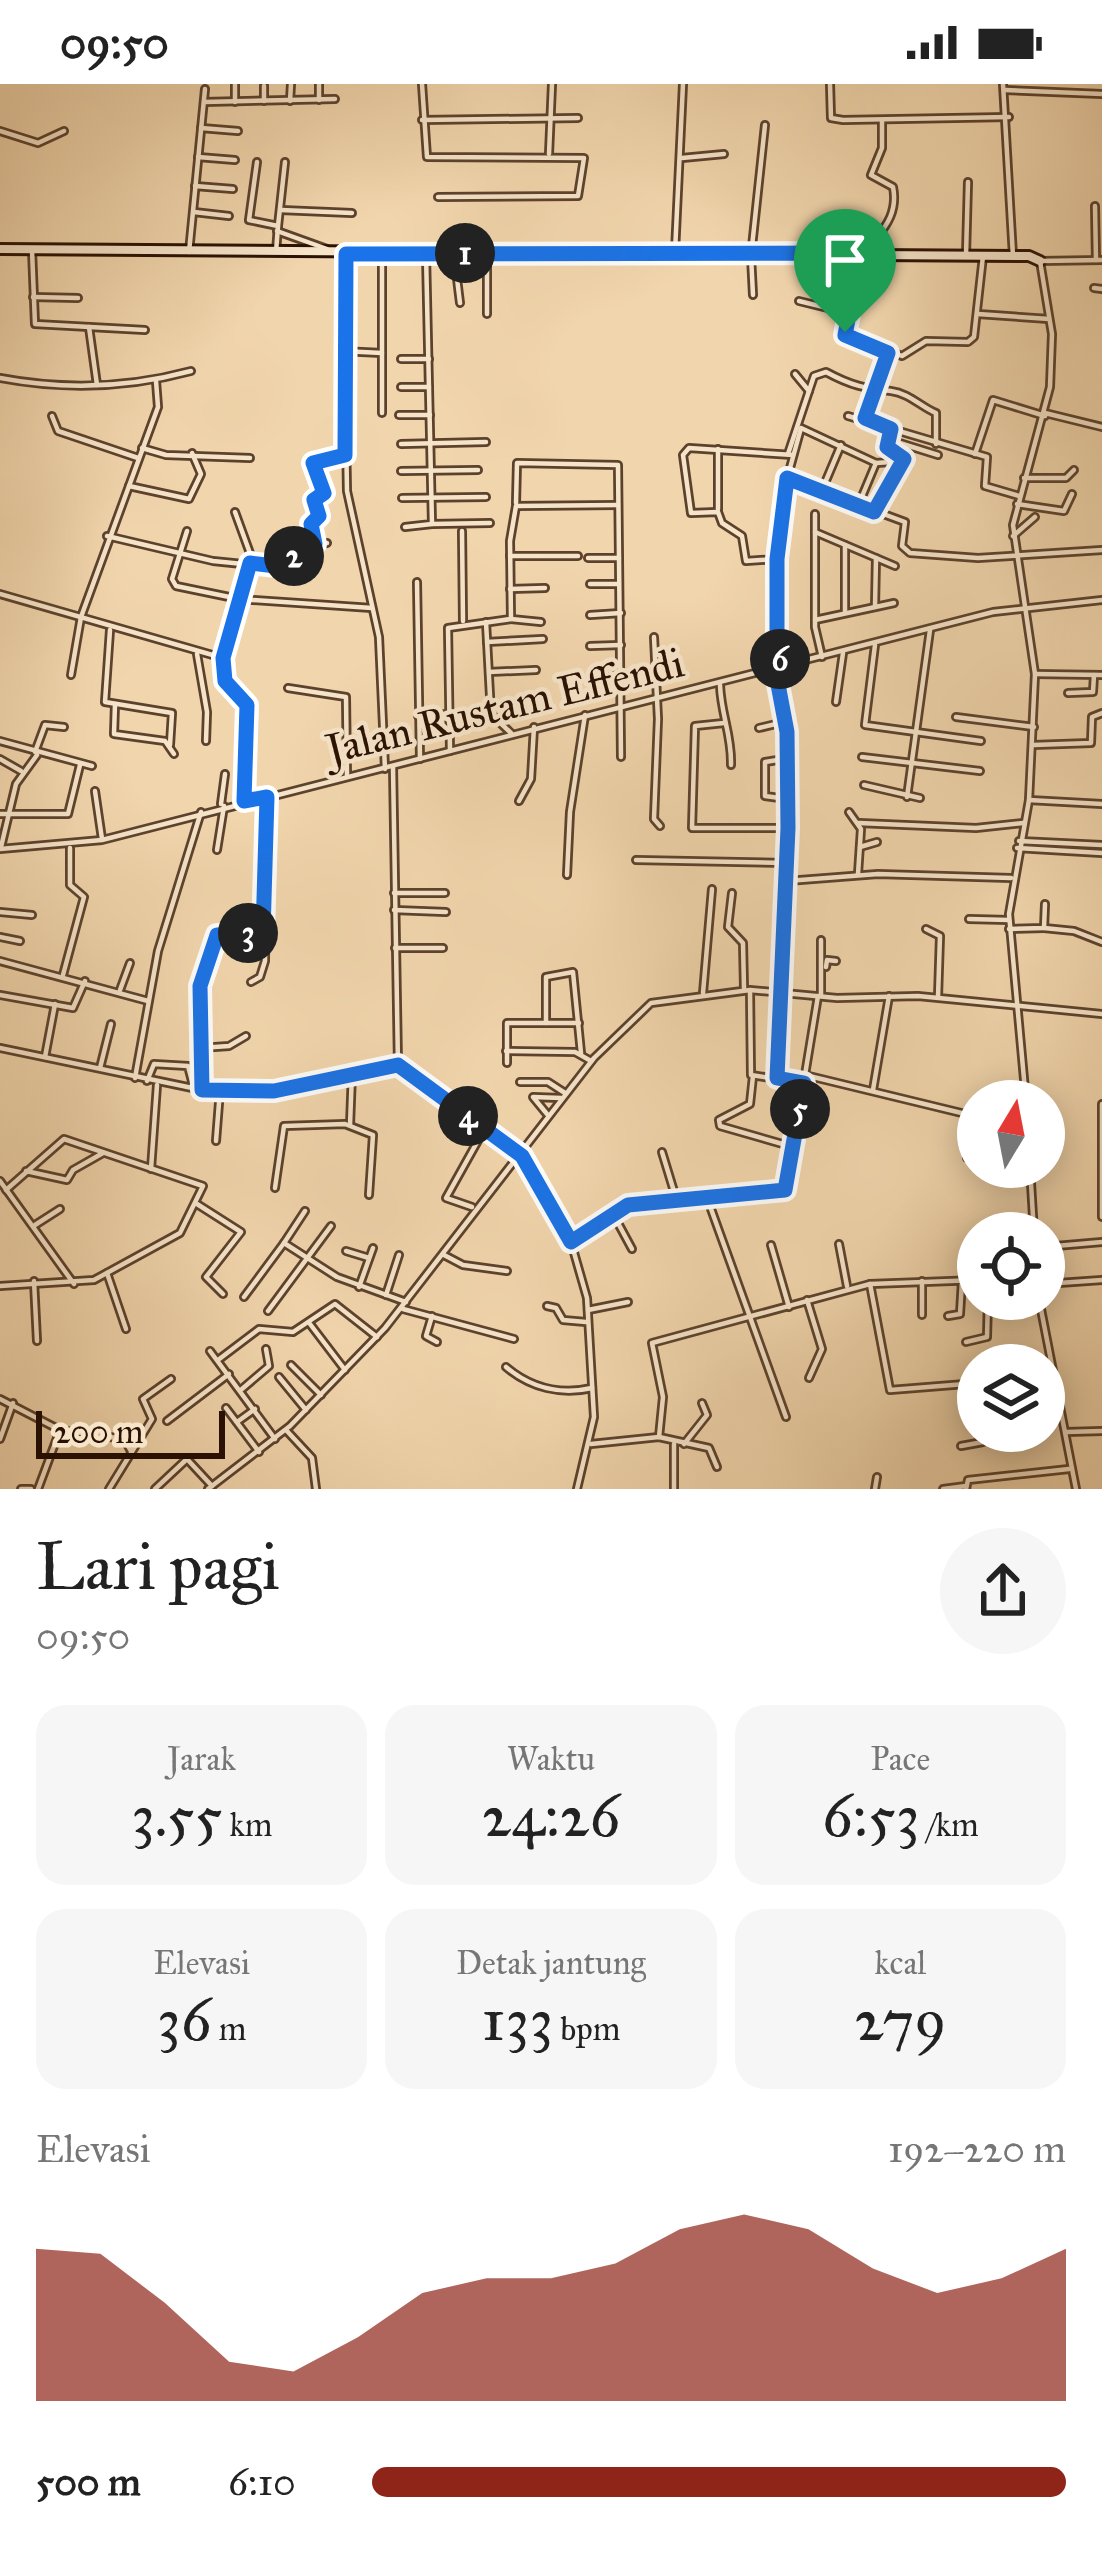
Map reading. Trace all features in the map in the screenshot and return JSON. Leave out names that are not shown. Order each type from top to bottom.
[{"type":"street","points":[[235,84],[235,102]]},
{"type":"street","points":[[290,101],[291,84]]},
{"type":"street","points":[[319,84],[319,100]]},
{"type":"street","points":[[422,84],[425,154],[431,157],[583,156],[580,195],[438,197]]},
{"type":"street","points":[[549,154],[552,84]]},
{"type":"street","points":[[675,255],[683,84]]},
{"type":"street","points":[[830,84],[830,118],[1009,117]]},
{"type":"street","points":[[263,101],[264,86]]},
{"type":"street","points":[[1013,256],[1004,87],[1080,88],[1102,94]]},
{"type":"street","points":[[189,252],[205,89]]},
{"type":"street","points":[[204,102],[335,100]]},
{"type":"street","points":[[422,120],[578,118]]},
{"type":"street","points":[[882,121],[882,148],[871,175],[893,187],[896,197],[883,237],[864,253],[847,337],[902,356],[926,341],[968,342],[978,314],[983,256]]},
{"type":"street","points":[[753,295],[751,256],[765,125]]},
{"type":"street","points":[[201,128],[238,131]]},
{"type":"street","points":[[0,131],[44,143],[64,131]]},
{"type":"street","points":[[682,158],[724,154]]},
{"type":"street","points":[[198,157],[235,160]]},
{"type":"street","points":[[276,252],[285,162]]},
{"type":"street","points":[[257,163],[250,221],[346,254]]},
{"type":"street","points":[[967,256],[968,182]]},
{"type":"street","points":[[195,186],[233,189]]},
{"type":"street","points":[[0,249],[864,253],[1099,260],[1095,206]]},
{"type":"street","points":[[281,210],[352,213]]},
{"type":"street","points":[[194,212],[229,216]]},
{"type":"street","points":[[32,250],[35,324],[146,330]]},
{"type":"street","points":[[487,253],[487,314]]},
{"type":"street","points":[[346,254],[345,455],[362,574],[372,608],[389,768],[398,1065]]},
{"type":"street","points":[[382,254],[382,413]]},
{"type":"street","points":[[426,254],[432,524]]},
{"type":"street","points":[[454,254],[460,304]]},
{"type":"street","points":[[1023,1080],[1009,925],[1011,878],[1029,800],[1034,674],[1012,536],[1017,500],[1045,414],[1052,369],[1040,261]]},
{"type":"street","points":[[33,297],[78,298]]},
{"type":"street","points":[[799,301],[848,314]]},
{"type":"street","points":[[978,314],[1049,319]]},
{"type":"street","points":[[88,327],[97,385]]},
{"type":"street","points":[[866,420],[886,350]]},
{"type":"street","points":[[342,351],[382,353]]},
{"type":"street","points":[[401,359],[428,359]]},
{"type":"street","points":[[0,378],[51,388],[156,381],[191,371]]},
{"type":"street","points":[[777,1078],[788,831],[777,559],[790,454],[814,376],[826,372],[874,394],[893,392],[936,413],[936,444]]},
{"type":"street","points":[[795,374],[809,392]]},
{"type":"street","points":[[71,675],[81,617],[107,536],[158,407],[156,381]]},
{"type":"street","points":[[401,387],[429,387]]},
{"type":"street","points":[[975,454],[993,400],[1102,427]]},
{"type":"street","points":[[400,415],[430,415]]},
{"type":"street","points":[[52,416],[58,431],[138,458]]},
{"type":"street","points":[[848,416],[988,459],[985,486],[1017,500],[1064,511],[1072,494]]},
{"type":"street","points":[[790,454],[801,428],[876,463],[891,462]]},
{"type":"street","points":[[874,512],[904,459],[887,447],[891,429]]},
{"type":"street","points":[[889,437],[938,455]]},
{"type":"street","points":[[401,444],[485,442]]},
{"type":"street","points":[[822,490],[841,446]]},
{"type":"street","points":[[142,448],[166,455],[250,458]]},
{"type":"street","points":[[718,512],[690,511],[683,455],[689,448],[790,454]]},
{"type":"street","points":[[718,449],[722,524],[742,536],[746,561],[777,559]]},
{"type":"street","points":[[127,486],[189,500],[201,474],[192,453]]},
{"type":"street","points":[[315,544],[311,524],[319,516],[314,500],[324,493],[313,463],[345,455]]},
{"type":"street","points":[[858,506],[876,463]]},
{"type":"street","points":[[512,619],[510,556],[517,464],[619,465],[621,757]]},
{"type":"street","points":[[401,471],[478,470]]},
{"type":"street","points":[[1024,478],[1066,478],[1074,470]]},
{"type":"street","points":[[787,478],[908,524],[902,546],[910,553],[1014,555],[1102,550]]},
{"type":"street","points":[[402,498],[486,497]]},
{"type":"street","points":[[516,506],[618,505]]},
{"type":"street","points":[[235,512],[250,563],[223,658],[225,681],[247,705],[244,801]]},
{"type":"street","points":[[815,514],[815,620],[822,657]]},
{"type":"street","points":[[1012,536],[1035,517]]},
{"type":"street","points":[[405,527],[490,523]]},
{"type":"street","points":[[187,531],[172,579],[176,586],[239,599],[372,608]]},
{"type":"street","points":[[462,531],[463,624]]},
{"type":"street","points":[[814,532],[895,566]]},
{"type":"street","points":[[107,536],[178,553],[284,567],[302,547],[327,543]]},
{"type":"street","points":[[845,545],[845,613]]},
{"type":"street","points":[[510,556],[578,556]]},
{"type":"street","points":[[588,558],[619,558]]},
{"type":"street","points":[[875,607],[877,558]]},
{"type":"street","points":[[417,582],[420,760]]},
{"type":"street","points":[[590,584],[620,584]]},
{"type":"street","points":[[510,589],[545,589]]},
{"type":"street","points":[[1,597],[197,655],[223,658]]},
{"type":"street","name":"Jalan Rustam Effendi","points":[[0,849],[102,840],[930,629],[1023,607],[1102,600]]},
{"type":"street","points":[[815,620],[895,603]]},
{"type":"street","points":[[590,614],[620,614]]},
{"type":"street","points":[[450,752],[448,631],[463,624],[512,619],[542,622]]},
{"type":"street","points":[[486,622],[491,713],[511,733]]},
{"type":"street","points":[[111,627],[105,698],[115,704],[172,713],[174,754]]},
{"type":"street","points":[[907,796],[930,629]]},
{"type":"street","points":[[654,637],[654,819],[660,826]]},
{"type":"street","points":[[487,643],[543,640]]},
{"type":"street","points":[[590,646],[621,645]]},
{"type":"street","points":[[875,645],[865,725],[981,741]]},
{"type":"street","points":[[836,702],[843,653]]},
{"type":"street","points":[[197,655],[206,741]]},
{"type":"street","points":[[489,672],[536,670]]},
{"type":"street","points":[[1034,674],[1098,675],[1093,692],[1068,693]]},
{"type":"street","points":[[593,677],[622,675]]},
{"type":"street","points":[[720,684],[724,723],[732,735],[731,765]]},
{"type":"street","points":[[288,688],[346,697],[347,777]]},
{"type":"street","points":[[115,704],[114,734],[170,745]]},
{"type":"street","points":[[1034,745],[1090,743],[1092,714],[1102,713]]},
{"type":"street","points":[[418,716],[447,714]]},
{"type":"street","points":[[568,875],[585,714]]},
{"type":"street","points":[[956,718],[1034,727]]},
{"type":"street","points":[[759,728],[784,722]]},
{"type":"street","points":[[724,723],[694,726],[692,827],[788,831]]},
{"type":"street","points":[[0,849],[3,814],[21,771],[36,754],[45,725],[64,727]]},
{"type":"street","points":[[519,801],[531,779],[534,727]]},
{"type":"street","points":[[0,741],[92,766]]},
{"type":"street","points":[[862,757],[980,771]]},
{"type":"street","points":[[0,759],[21,771]]},
{"type":"street","points":[[787,759],[764,764],[766,798],[787,799]]},
{"type":"street","points":[[3,814],[68,814],[80,765]]},
{"type":"street","points":[[217,850],[225,774]]},
{"type":"street","points":[[863,785],[920,798]]},
{"type":"street","points":[[95,791],[102,840]]},
{"type":"street","points":[[251,982],[263,972],[267,797]]},
{"type":"street","points":[[1029,800],[1102,804]]},
{"type":"street","points":[[135,1078],[158,951],[201,812]]},
{"type":"street","points":[[849,812],[860,829],[858,876]]},
{"type":"street","points":[[860,829],[1023,825]]},
{"type":"street","points":[[860,847],[877,842]]},
{"type":"street","points":[[1018,842],[1102,845]]},
{"type":"street","points":[[1018,842],[1102,854]]},
{"type":"street","points":[[63,975],[84,897],[70,885],[70,846]]},
{"type":"street","points":[[636,860],[788,863]]},
{"type":"street","points":[[787,881],[858,876],[1011,878]]},
{"type":"street","points":[[704,993],[712,889]]},
{"type":"street","points":[[732,892],[728,927],[743,943],[753,1076],[750,1104],[720,1119],[719,1126],[793,1147]]},
{"type":"street","points":[[394,893],[445,893]]},
{"type":"street","points":[[1044,928],[1045,904]]},
{"type":"street","points":[[394,910],[446,912]]},
{"type":"street","points":[[0,912],[32,915]]},
{"type":"street","points":[[969,919],[1079,932],[1102,942]]},
{"type":"street","points":[[926,929],[940,936],[938,998]]},
{"type":"street","points":[[198,1090],[200,986],[216,936],[263,933]]},
{"type":"street","points":[[0,937],[20,940]]},
{"type":"street","points":[[821,940],[821,996]]},
{"type":"street","points":[[395,948],[443,948]]},
{"type":"street","points":[[571,1242],[613,1212],[676,1198],[785,1190],[826,960],[836,962]]},
{"type":"street","points":[[0,962],[148,1001]]},
{"type":"street","points":[[120,990],[130,963]]},
{"type":"street","points":[[546,1022],[545,980],[570,971],[576,976],[581,1053]]},
{"type":"street","points":[[0,995],[76,1007],[86,981]]},
{"type":"street","points":[[155,1489],[187,1459],[210,1487],[260,1453],[306,1411],[403,1309],[517,1152],[640,1009],[662,999],[747,990],[938,998],[1102,1014]]},
{"type":"street","points":[[874,1090],[890,996]]},
{"type":"street","points":[[45,1057],[55,1004]]},
{"type":"street","points":[[507,1063],[507,1023],[579,1023]]},
{"type":"street","points":[[100,1068],[111,1024]]},
{"type":"street","points":[[200,1048],[230,1046],[246,1036]]},
{"type":"street","points":[[0,1048],[198,1090],[274,1091],[398,1065],[517,1152],[571,1242],[586,1310],[591,1444],[577,1489]]},
{"type":"street","points":[[506,1051],[581,1053],[591,1061]]},
{"type":"street","points":[[147,1081],[153,1064],[188,1066],[198,1090]]},
{"type":"street","points":[[350,1125],[352,1073]]},
{"type":"street","points":[[753,1076],[874,1090],[957,1112]]},
{"type":"street","points":[[520,1082],[548,1082],[563,1096]]},
{"type":"street","points":[[151,1169],[158,1084]]},
{"type":"street","points":[[217,1141],[220,1090]]},
{"type":"street","points":[[548,1114],[532,1097],[563,1096]]},
{"type":"street","points":[[1102,1104],[1102,1217]]},
{"type":"street","points":[[275,1188],[284,1126],[350,1125],[373,1135],[369,1195]]},
{"type":"street","points":[[474,1208],[446,1198],[485,1128]]},
{"type":"street","points":[[0,1286],[34,1281],[74,1284],[107,1273],[176,1236],[197,1204],[202,1183],[61,1139],[6,1190]]},
{"type":"street","points":[[662,1152],[676,1198]]},
{"type":"street","points":[[26,1171],[64,1181],[104,1154]]},
{"type":"street","points":[[0,1181],[74,1284]]},
{"type":"street","points":[[706,1195],[786,1417]]},
{"type":"street","points":[[197,1204],[242,1232],[206,1277],[224,1294]]},
{"type":"street","points":[[33,1227],[61,1209]]},
{"type":"street","points":[[244,1297],[304,1211]]},
{"type":"street","points":[[613,1212],[632,1249]]},
{"type":"street","points":[[268,1311],[331,1226]]},
{"type":"street","points":[[1065,1245],[1102,1242]]},
{"type":"street","points":[[284,1243],[358,1287],[408,1302]]},
{"type":"street","points":[[771,1244],[789,1307]]},
{"type":"street","points":[[839,1244],[848,1288]]},
{"type":"street","points":[[358,1287],[373,1248]]},
{"type":"street","points":[[346,1251],[369,1258]]},
{"type":"street","points":[[386,1297],[399,1255]]},
{"type":"street","points":[[444,1255],[464,1265],[507,1271]]},
{"type":"street","points":[[107,1273],[127,1329]]},
{"type":"street","points":[[1065,1283],[1102,1280]]},
{"type":"street","points":[[34,1281],[37,1341]]},
{"type":"street","points":[[659,1437],[663,1397],[652,1343],[848,1288],[957,1281]]},
{"type":"street","points":[[922,1282],[922,1315]]},
{"type":"street","points":[[869,1284],[890,1390],[957,1385]]},
{"type":"street","points":[[807,1300],[822,1346],[809,1378]]},
{"type":"street","points":[[586,1310],[628,1302]]},
{"type":"street","points":[[218,1360],[259,1329],[288,1333],[310,1324],[334,1304],[377,1337]]},
{"type":"street","points":[[547,1306],[556,1308],[563,1320],[586,1322]]},
{"type":"street","points":[[403,1309],[514,1339]]},
{"type":"street","points":[[948,1316],[957,1314]]},
{"type":"street","points":[[432,1316],[426,1336],[437,1342]]},
{"type":"street","points":[[966,1342],[986,1337],[987,1320]]},
{"type":"street","points":[[310,1324],[345,1370]]},
{"type":"street","points":[[241,1390],[269,1366],[266,1348]]},
{"type":"street","points":[[210,1351],[275,1439]]},
{"type":"street","points":[[292,1364],[321,1395]]},
{"type":"street","points":[[506,1366],[521,1379],[562,1394],[592,1388]]},
{"type":"street","points":[[167,1421],[229,1374]]},
{"type":"street","points":[[279,1377],[306,1411]]},
{"type":"street","points":[[109,1489],[152,1420],[143,1399],[171,1379]]},
{"type":"street","points":[[0,1400],[60,1430],[121,1438],[130,1450]]},
{"type":"street","points":[[684,1444],[707,1415],[702,1402]]},
{"type":"street","points":[[0,1439],[13,1403]]},
{"type":"street","points":[[226,1408],[260,1453]]},
{"type":"street","points":[[237,1422],[255,1409]]},
{"type":"street","points":[[21,1489],[34,1489],[60,1430]]},
{"type":"street","points":[[286,1430],[312,1458],[316,1489]]},
{"type":"street","points":[[1065,1432],[1102,1431]]},
{"type":"street","points":[[591,1444],[659,1437],[712,1450],[717,1467]]},
{"type":"street","points":[[1065,1439],[1076,1489]]},
{"type":"street","points":[[674,1444],[674,1489]]},
{"type":"street","points":[[943,1489],[966,1487],[968,1480],[1069,1469]]},
{"type":"street","points":[[875,1489],[877,1478]]},
{"type":"route","points":[[861,253],[845,332],[847,337],[888,353],[865,418],[891,429],[886,446],[904,459],[874,512],[787,478],[779,508],[781,653],[777,679],[787,732],[788,830],[777,1078],[804,1083],[785,1190],[628,1205],[571,1242],[522,1156],[398,1065],[274,1091],[202,1090],[203,968],[217,935],[263,933],[267,797],[244,801],[247,705],[225,681],[223,658],[250,563],[284,567],[302,547],[315,544],[311,524],[319,516],[314,500],[324,493],[313,463],[345,455],[346,254],[861,253]]}]
